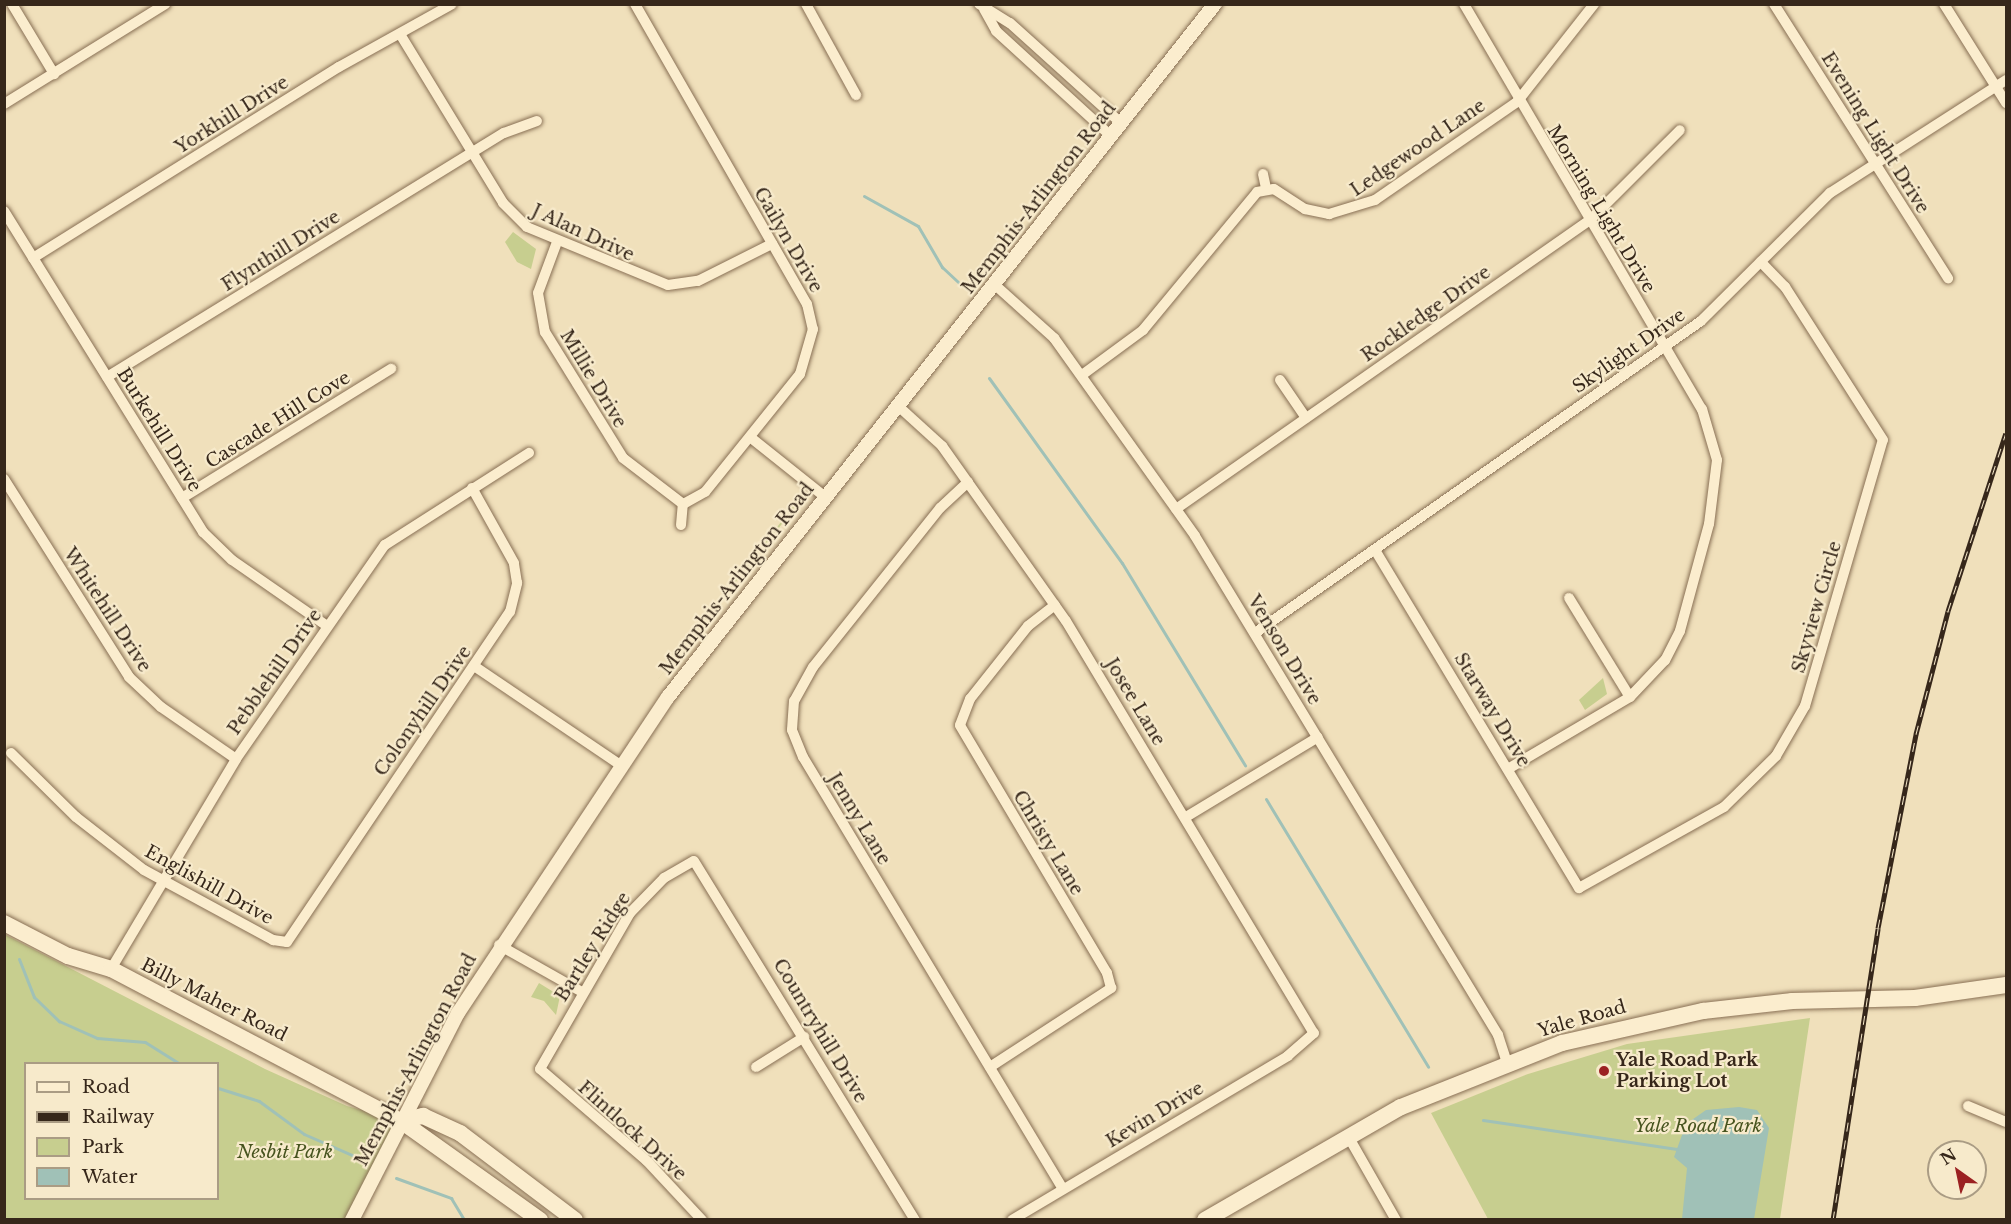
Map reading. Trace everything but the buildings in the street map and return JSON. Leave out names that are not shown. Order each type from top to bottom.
[{"type":"main road","name":"Billy Maher Road","points":[[4,923],[51,948],[111,969],[401,1120],[540,1220]]},
{"type":"main road","name":"Yale Road","points":[[1215,1217],[1348,1136],[1507,1062],[1627,1026],[1703,1011],[1792,1001],[1915,998],[2007,985]]},
{"type":"main road","points":[[401,1120],[423,1116],[460,1133],[575,1220]]},
{"type":"street","points":[[12,4],[54,74]]},
{"type":"street","points":[[4,104],[165,4]]},
{"type":"street","name":"Yorkhill Drive","points":[[33,258],[452,4]]},
{"type":"street","name":"Gailyn Drive","points":[[635,4],[807,304],[813,343],[800,374],[750,437],[705,492],[683,504]]},
{"type":"street","points":[[806,4],[856,95]]},
{"type":"street","name":"Memphis-Arlington Road","points":[[352,1220],[401,1120],[499,945],[620,765],[824,496],[1215,4]]},
{"type":"street","name":"Morning Light Drive","points":[[1464,4],[1517,102],[1665,346],[1708,424],[1717,460],[1715,492],[1676,642],[1630,697],[1508,769]]},
{"type":"street","name":"Ledgewood Lane","points":[[1266,188],[1315,213],[1352,211],[1517,102],[1594,4]]},
{"type":"street","name":"Evening Light Drive","points":[[1774,4],[1948,278]]},
{"type":"street","points":[[1944,4],[2007,103]]},
{"type":"street","points":[[981,7],[1010,23],[1121,123]]},
{"type":"street","points":[[981,7],[996,31],[1111,136]]},
{"type":"street","name":"J Alan Drive","points":[[400,34],[516,219],[556,243],[668,285],[698,281],[771,244]]},
{"type":"street","name":"Skylight Drive","points":[[1255,633],[1711,313],[1805,213],[1876,164],[2007,80]]},
{"type":"street","name":"Flynthill Drive","points":[[107,377],[472,152],[511,129],[537,121]]},
{"type":"street","name":"Rockledge Drive","points":[[1176,509],[1590,220],[1680,130]]},
{"type":"street","points":[[1082,375],[1143,330],[1250,197],[1266,188],[1263,174]]},
{"type":"street","name":"Burkehill Drive","points":[[4,211],[182,498],[221,551],[327,626]]},
{"type":"street","name":"Millie Drive","points":[[556,243],[538,293],[545,332],[622,458],[683,504]]},
{"type":"street","name":"Skyview Circle","points":[[1579,888],[1705,819],[1749,786],[1800,718],[1829,629],[1883,440],[1785,287],[1761,262]]},
{"type":"street","name":"Venson Drive","points":[[994,284],[1032,314],[1082,375],[1176,509],[1255,633],[1498,1035],[1507,1062]]},
{"type":"street","name":"Cascade Hill Cove","points":[[182,498],[391,369]]},
{"type":"street","points":[[1280,380],[1306,418]]},
{"type":"street","name":"Josee Lane","points":[[897,405],[936,439],[1055,605],[1311,1024],[1313,1037]]},
{"type":"street","points":[[750,437],[824,496]]},
{"type":"street","name":"Pebblehill Drive","points":[[111,969],[236,759],[327,626],[394,537],[529,453]]},
{"type":"street","name":"Whitehill Drive","points":[[4,479],[129,677],[161,707],[236,759]]},
{"type":"street","name":"Jenny Lane","points":[[968,482],[940,508],[813,667],[794,701],[792,723],[803,757],[1064,1189]]},
{"type":"street","name":"Colonyhill Drive","points":[[288,946],[510,612],[517,583],[510,550],[472,488]]},
{"type":"street","points":[[681,525],[683,504]]},
{"type":"street","name":"Starway Drive","points":[[1375,550],[1579,888]]},
{"type":"street","points":[[1569,598],[1630,697]]},
{"type":"street","name":"Christy Lane","points":[[990,1066],[1111,988],[1107,973],[960,725],[975,693],[1028,626],[1055,605]]},
{"type":"street","points":[[474,666],[620,765]]},
{"type":"street","points":[[1186,817],[1317,737]]},
{"type":"street","name":"Englishill Drive","points":[[11,753],[76,817],[164,882],[288,946]]},
{"type":"street","name":"Bartley Ridge","points":[[540,1069],[582,992],[636,906],[664,878],[694,861]]},
{"type":"street","name":"Countryhill Drive","points":[[694,861],[915,1220]]},
{"type":"street","points":[[499,945],[582,992]]},
{"type":"street","points":[[756,1067],[804,1037]]},
{"type":"street","name":"Kevin Drive","points":[[1012,1220],[1313,1037]]},
{"type":"street","name":"Flintlock Drive","points":[[540,1069],[647,1161],[702,1220]]},
{"type":"street","points":[[1968,1106],[2007,1122]]},
{"type":"street","points":[[1348,1136],[1396,1220]]},
{"type":"green space","points":[[513,232],[536,249],[531,269],[517,262],[505,242]]},
{"type":"green space","points":[[797,497],[793,510],[655,683],[792,508]]},
{"type":"green space","points":[[1603,678],[1607,694],[1585,710],[1579,700]]},
{"type":"green space","name":"Nesbit Park","points":[[4,934],[265,1069],[347,1106],[402,1121],[352,1219],[5,1219]]},
{"type":"green space","points":[[539,983],[560,996],[556,1015],[544,1001],[531,997]]},
{"type":"green space","name":"Yale Road Park","points":[[1810,1018],[1780,1219],[1488,1219],[1431,1113],[1528,1074],[1627,1044]]},
{"type":"water","points":[[1739,1107],[1757,1110],[1769,1128],[1754,1219],[1682,1219],[1687,1168],[1674,1157],[1686,1124],[1706,1110]]},
{"type":"waterway","points":[[864,196],[918,226],[942,267],[961,285]]},
{"type":"waterway","points":[[989,378],[1122,563],[1245,765]]},
{"type":"waterway","points":[[1266,799],[1428,1067]]},
{"type":"waterway","points":[[19,959],[34,997],[59,1021],[97,1038],[145,1042],[177,1062]]},
{"type":"waterway","points":[[219,1088],[259,1101],[304,1134],[361,1159]]},
{"type":"waterway","points":[[1483,1120],[1677,1149]]},
{"type":"waterway","points":[[396,1178],[451,1198],[464,1220]]},
{"type":"railway","points":[[1833,1220],[1878,928],[1916,734],[1948,611],[2006,433]]},
{"type":"place","name":"Yale Road Park Parking Lot","points":[[1604,1071]]}]
